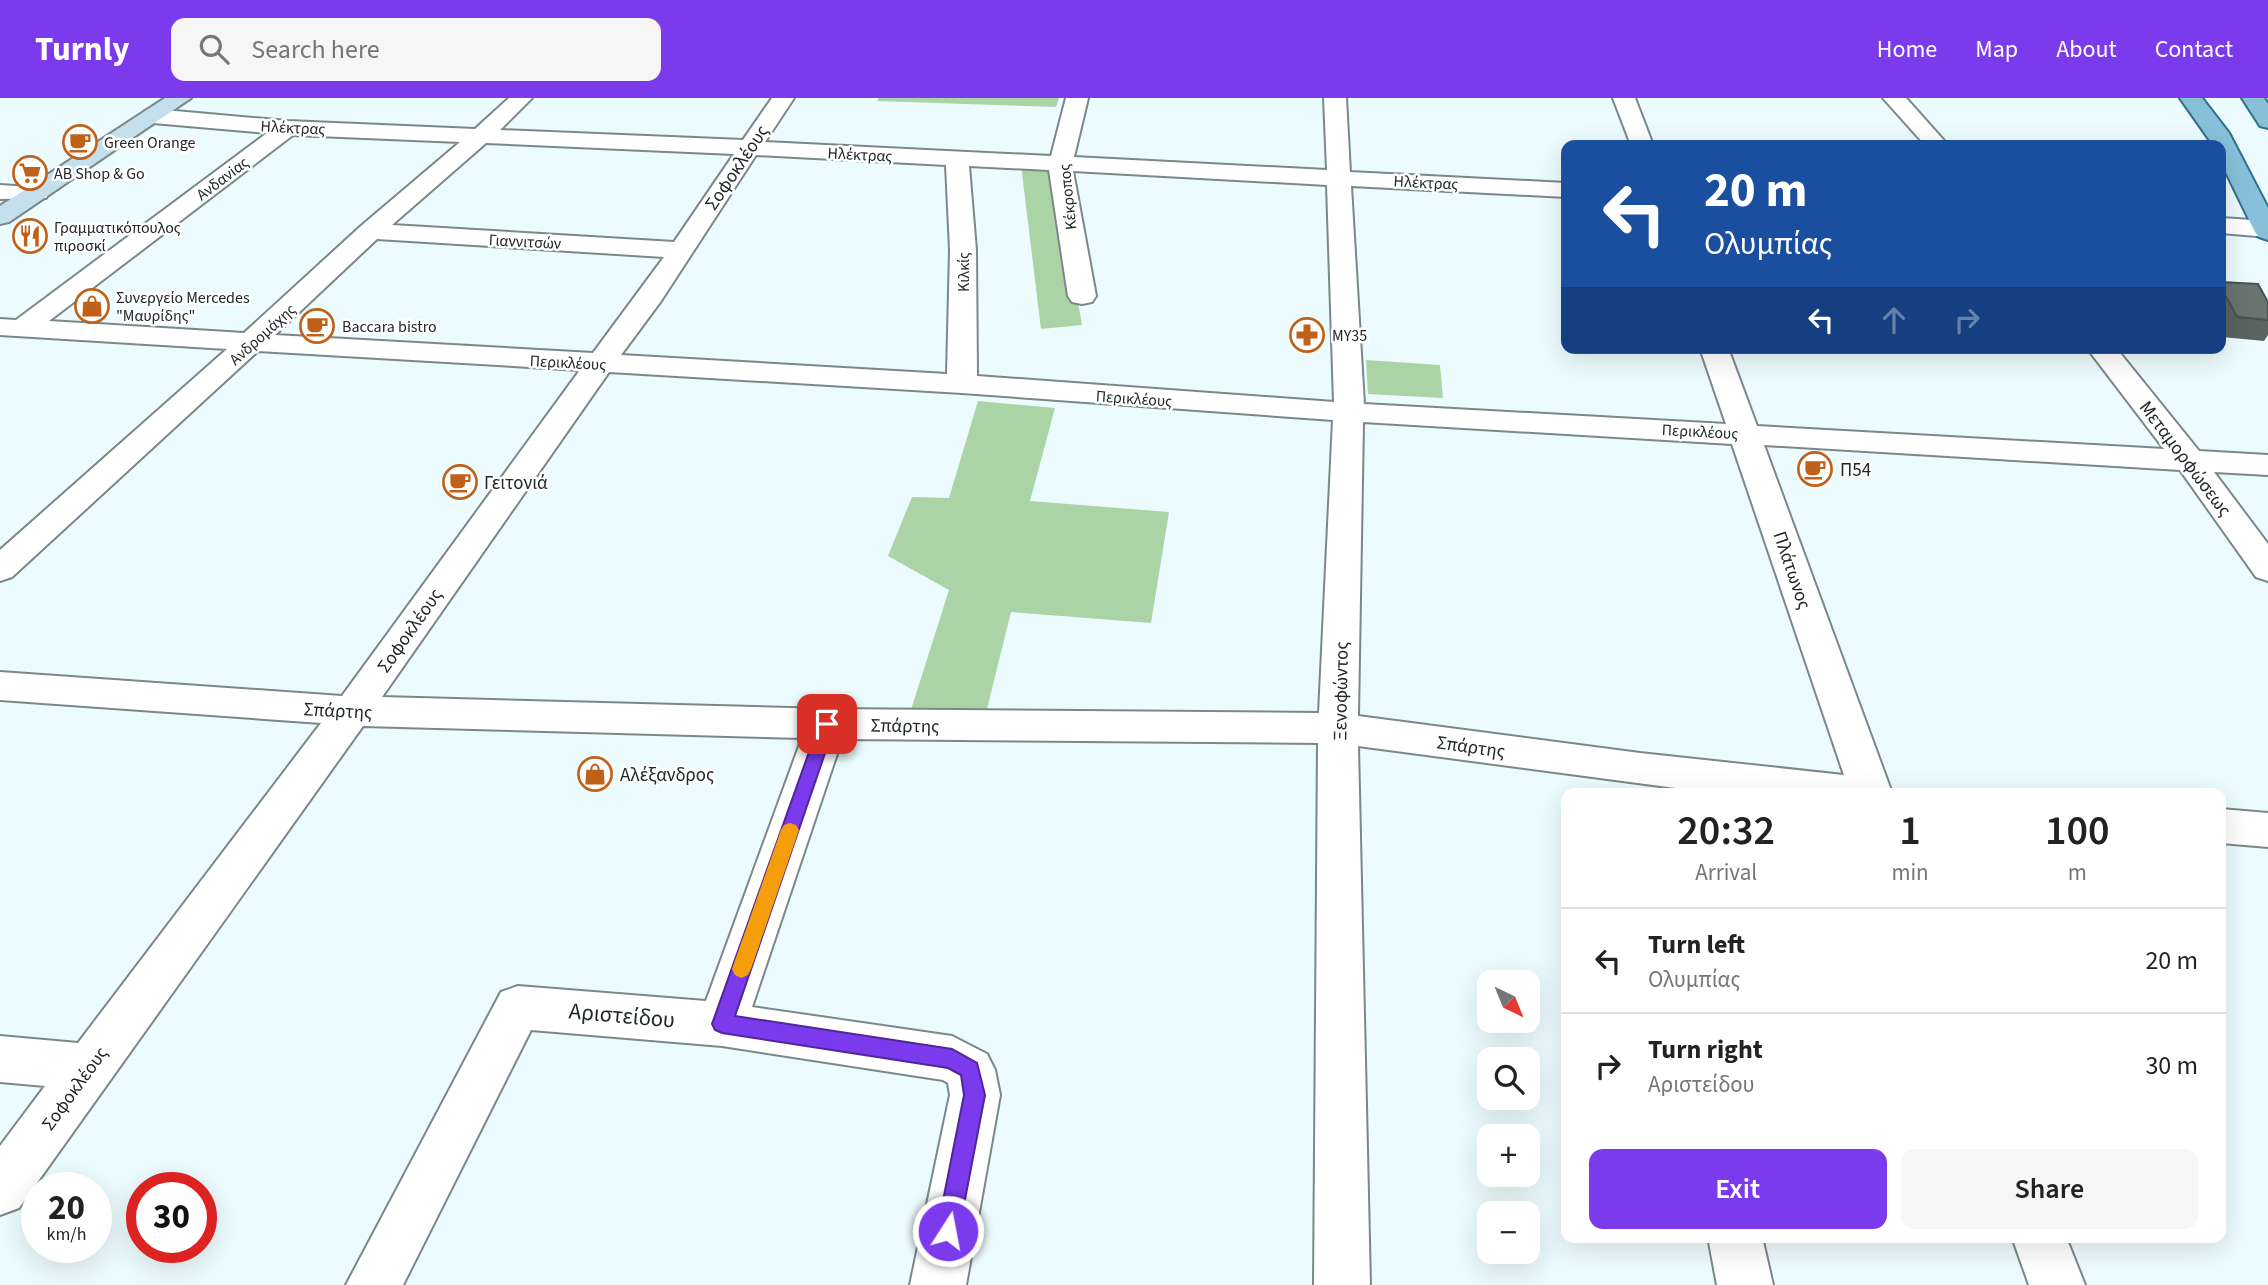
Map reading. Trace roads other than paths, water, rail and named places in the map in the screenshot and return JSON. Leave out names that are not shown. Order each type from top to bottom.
[{"type":"main road","points":[[2191,98],[2222,140]]},
{"type":"main road","points":[[2253,98],[2268,121]]},
{"type":"main road","points":[[2226,149],[2268,230]]},
{"type":"street","points":[[0,217],[180,98]]},
{"type":"street","name":"Ανδρομάχης","points":[[0,569],[253,343],[370,231],[483,135],[522,98]]},
{"type":"street","name":"Σοφοκλέους","points":[[0,1189],[352,711],[681,250],[783,98]]},
{"type":"street","name":"Κέκροπος","points":[[1077,98],[1060,165],[1082,296]]},
{"type":"street","name":"Ξενοφώντος","points":[[1335,98],[1348,412],[1338,728],[1342,1285]]},
{"type":"street","points":[[1624,98],[1640,140]]},
{"type":"street","points":[[1894,98],[1932,140]]},
{"type":"street","name":"Ηλέκτρας","points":[[153,116],[288,128],[483,135],[1561,190]]},
{"type":"street","name":"Ανδανiας","points":[[10,328],[288,128]]},
{"type":"street","name":"Κιλκίς","points":[[957,159],[963,250],[962,384]]},
{"type":"street","points":[[0,192],[37,193]]},
{"type":"street","points":[[2226,226],[2268,230]]},
{"type":"street","name":"Γιαννιτσών","points":[[370,231],[681,250]]},
{"type":"street","name":"Περικλέους","points":[[10,328],[962,384],[1348,412],[2268,465]]},
{"type":"street","name":"Πλάτωνος","points":[[1716,354],[1869,788]]},
{"type":"street","name":"Μεταμορφώσεως","points":[[2106,354],[2190,461],[2268,569]]},
{"type":"street","name":"Σπάρτης","points":[[0,686],[352,711],[827,724],[1338,728],[1643,781],[1771,788]]},
{"type":"street","points":[[827,724],[722,1024],[952,1059],[970,1070],[975,1095],[938,1285]]},
{"type":"street","points":[[2226,826],[2268,830]]},
{"type":"street","name":"Αριστείδου","points":[[374,1285],[518,1007],[722,1024]]},
{"type":"street","points":[[0,1059],[88,1067]]},
{"type":"street","points":[[1736,1243],[1745,1285]]},
{"type":"street","points":[[2041,1243],[2057,1285]]},
{"type":"place","name":"Green Orange","points":[[80,142]]},
{"type":"place","name":"AB Shop & Go","points":[[30,173]]},
{"type":"place","name":"Γραμματικόπουλος πιροσκί","points":[[30,236]]},
{"type":"place","name":"Συνεργείο Mercedes \"Μαυρίδης\"","points":[[92,306]]},
{"type":"place","name":"Baccara bistro","points":[[317,326]]},
{"type":"place","name":"MY35","points":[[1307,335]]},
{"type":"place","name":"Π54","points":[[1815,469]]},
{"type":"place","name":"Γειτονιά","points":[[460,482]]},
{"type":"place","name":"Αλέξανδρος","points":[[595,774]]}]
